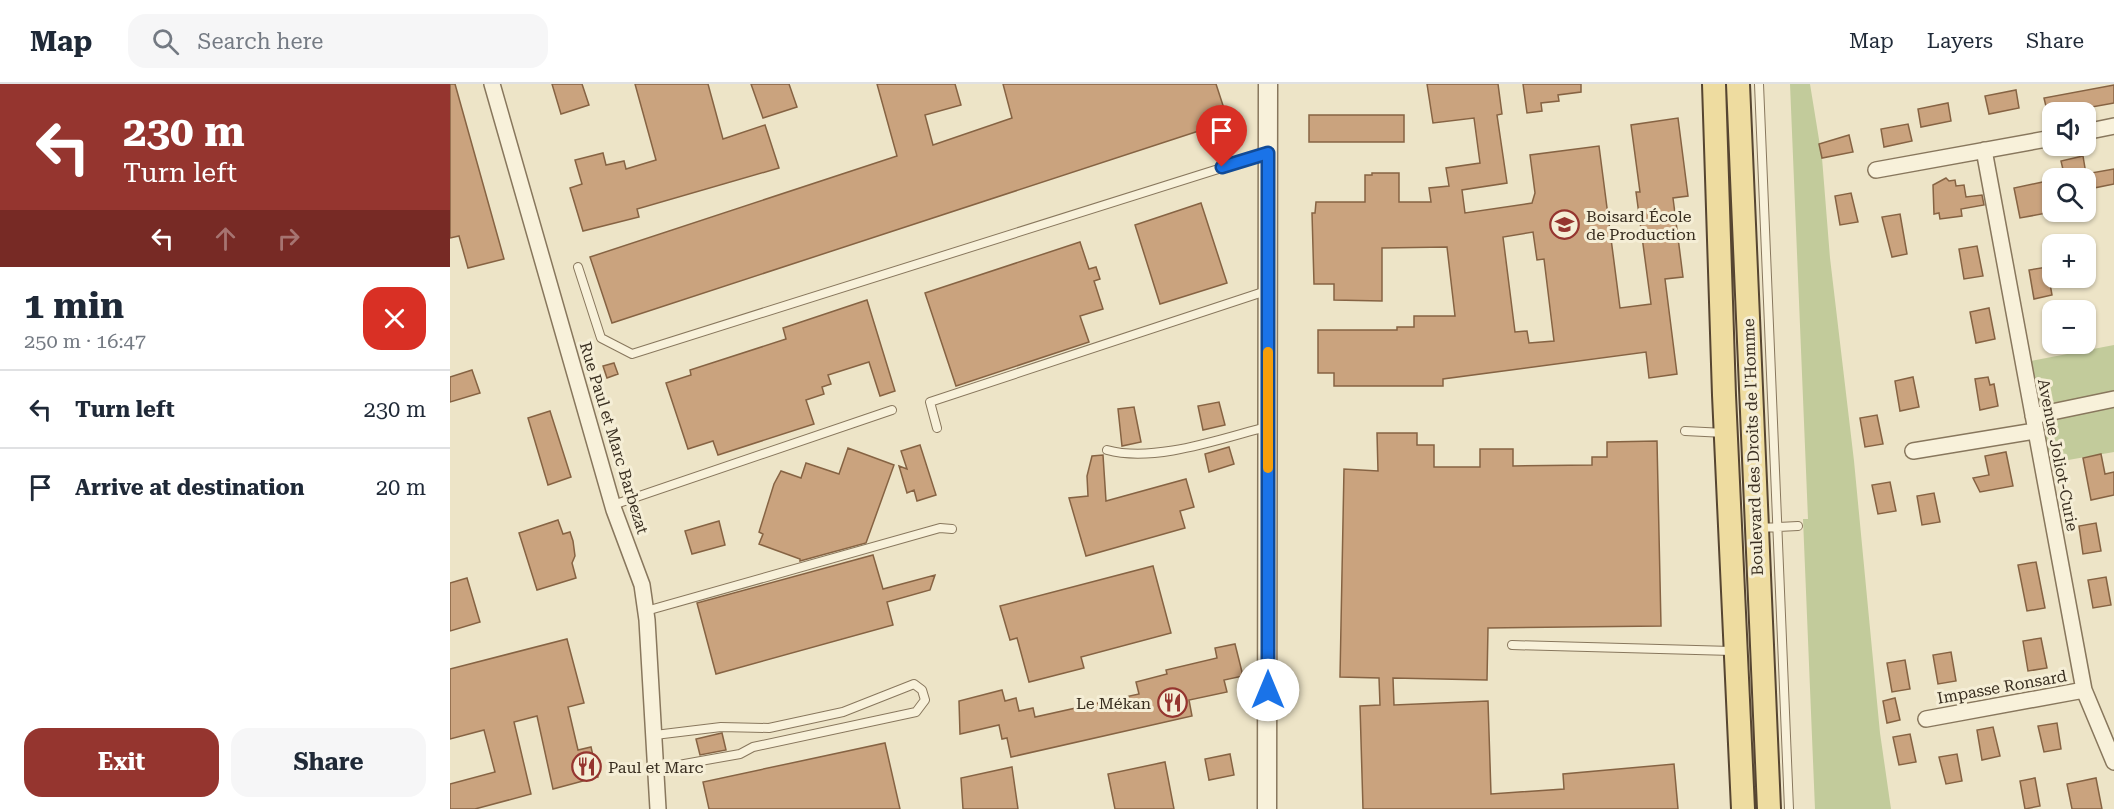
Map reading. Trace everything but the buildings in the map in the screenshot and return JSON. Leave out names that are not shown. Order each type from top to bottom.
[{"type":"main road","name":"Boulevard des Droits de l'Homme","points":[[1713,84],[1743,809]]},
{"type":"main road","name":"Boulevard des Droits de l'Homme","points":[[1738,84],[1767,528],[1769,809]]},
{"type":"street","name":"Rue Paul et Marc Barbezat","points":[[492,84],[613,505],[639,575],[646,611],[658,809]]},
{"type":"street","points":[[1268,84],[1268,809]]},
{"type":"street","points":[[2096,130],[2114,126]]},
{"type":"street","points":[[1876,170],[2042,140]]},
{"type":"street","name":"Avenue Joliot-Curie","points":[[1984,150],[2084,690],[2114,762]]},
{"type":"street","points":[[1913,451],[2034,424],[2114,399]]},
{"type":"street","name":"Impasse Ronsard","points":[[1926,719],[2084,690]]},
{"type":"lane","name":"Boulevard des Droits de l'Homme","points":[[1760,84],[1767,528],[1789,809]]},
{"type":"lane","points":[[578,267],[601,338],[632,354],[1268,153]]},
{"type":"lane","points":[[937,428],[930,402],[1268,291]]},
{"type":"lane","points":[[613,505],[892,410]]},
{"type":"lane","points":[[1107,450],[1128,456],[1195,445],[1268,427]]},
{"type":"lane","points":[[1685,431],[1726,433]]},
{"type":"lane","points":[[1767,528],[1798,526]]},
{"type":"lane","points":[[646,611],[940,528],[952,529]]},
{"type":"lane","points":[[1512,645],[1737,651]]},
{"type":"lane","points":[[655,735],[721,727],[769,728],[843,712],[915,684],[922,690],[925,700],[916,712],[753,747],[740,754],[656,769]]},
{"type":"green space","points":[[1790,84],[1810,84],[1822,158],[1830,258],[1854,461],[1880,733],[1891,809],[1815,809],[1803,519],[1808,519]]},
{"type":"green space","points":[[2114,345],[2114,452],[2051,463],[2031,361],[2067,354],[2096,354],[2096,348]]},
{"type":"slow traffic","points":[[1268,352],[1268,468]]},
{"type":"place","name":"Boisard École de Production","points":[[1565,225]]},
{"type":"place","name":"Le Mékan","points":[[1172,703]]},
{"type":"place","name":"Paul et Marc","points":[[587,767]]},
{"type":"route","points":[[1222,167],[1268,153],[1268,690]]}]
